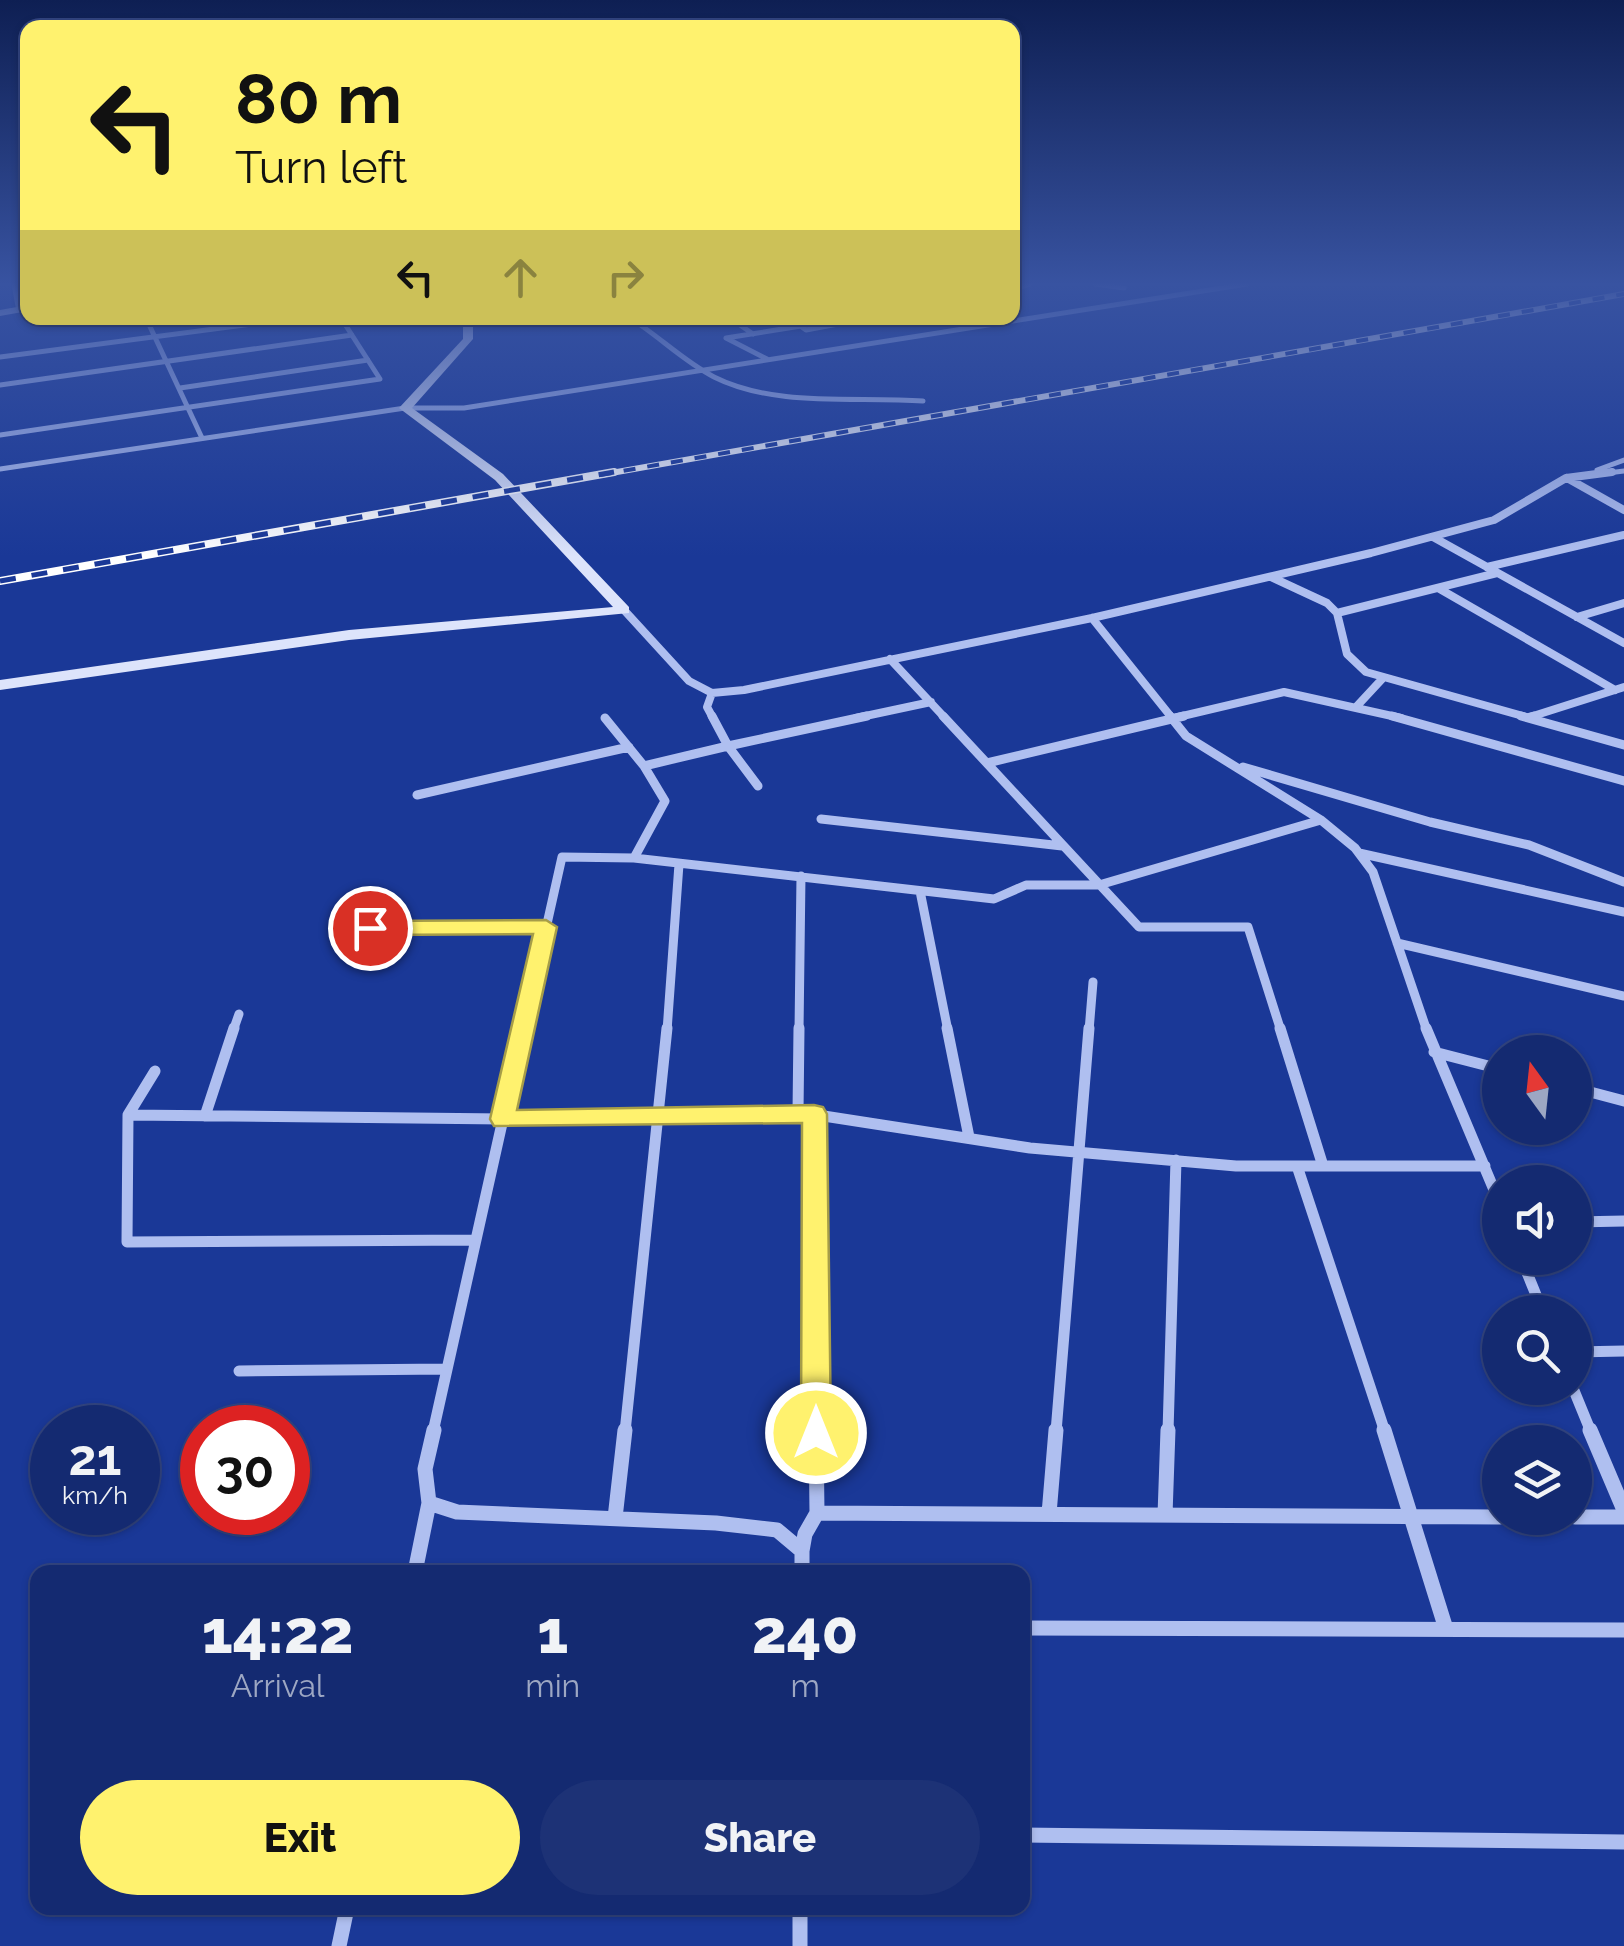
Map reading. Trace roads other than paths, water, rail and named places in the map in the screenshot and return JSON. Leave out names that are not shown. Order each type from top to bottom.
[{"type":"street","points":[[0,384],[64,375]]},
{"type":"street","points":[[174,375],[202,438]]},
{"type":"street","points":[[180,388],[269,375]]},
{"type":"street","points":[[0,435],[380,378],[378,375]]},
{"type":"street","points":[[405,408],[436,375]]},
{"type":"street","points":[[0,469],[405,408],[464,408],[672,375]]},
{"type":"street","points":[[714,375],[744,387],[854,400],[923,401]]},
{"type":"street","points":[[405,408],[499,478],[689,681],[712,693],[1092,618],[1432,537],[1494,520],[1566,478],[1624,471]]},
{"type":"street","points":[[1583,475],[1624,460]]},
{"type":"street","points":[[1566,478],[1624,510]]},
{"type":"street","points":[[1487,567],[1624,535]]},
{"type":"street","points":[[1432,537],[1624,643]]},
{"type":"street","points":[[1336,613],[1497,573]]},
{"type":"street","points":[[1270,576],[1327,604],[1336,613],[1348,654],[1366,672],[1623,744]]},
{"type":"street","points":[[1438,588],[1620,688]]},
{"type":"street","points":[[1576,617],[1624,604]]},
{"type":"street","points":[[0,685],[350,635],[624,610]]},
{"type":"street","points":[[1092,618],[1186,736],[1321,820],[1373,872],[1434,1052],[1485,1165]]},
{"type":"street","points":[[890,659],[1140,927],[1248,926],[1323,1166]]},
{"type":"street","points":[[1357,706],[1384,678]]},
{"type":"street","points":[[1528,718],[1620,688]]},
{"type":"street","points":[[986,762],[1284,692],[1357,706],[1624,781]]},
{"type":"street","points":[[712,693],[707,707],[728,746],[758,786]]},
{"type":"street","points":[[644,766],[931,702]]},
{"type":"street","points":[[606,718],[644,766],[664,800],[634,858]]},
{"type":"street","points":[[417,794],[629,747]]},
{"type":"street","points":[[1230,763],[1430,822],[1529,845],[1624,882]]},
{"type":"street","points":[[822,819],[1063,846]]},
{"type":"street","points":[[416,1565],[429,1504],[425,1468],[562,857],[634,858],[994,899],[1026,885],[1099,885],[1321,820]]},
{"type":"street","points":[[1358,853],[1624,912]]},
{"type":"street","points":[[616,1518],[661,1115],[679,864]]},
{"type":"street","points":[[798,1112],[800,876]]},
{"type":"street","points":[[920,890],[969,1137]]},
{"type":"street","points":[[335,928],[546,927]]},
{"type":"street","points":[[1397,943],[1624,996]]},
{"type":"street","points":[[1049,1514],[1092,982]]},
{"type":"street","points":[[205,1116],[239,1014]]},
{"type":"street","points":[[1434,1052],[1482,1064]]},
{"type":"street","points":[[155,1071],[128,1115],[127,1242],[476,1240]]},
{"type":"street","points":[[1592,1093],[1624,1101]]},
{"type":"street","points":[[128,1115],[503,1119],[798,1112],[1079,1152],[1176,1160],[1297,1166],[1482,1166]]},
{"type":"street","points":[[802,1565],[804,1534],[817,1513],[814,1114]]},
{"type":"street","points":[[1165,1515],[1176,1160]]},
{"type":"street","points":[[1297,1166],[1414,1517],[1446,1630]]},
{"type":"street","points":[[1592,1222],[1624,1221]]},
{"type":"street","points":[[1592,1352],[1624,1351]]},
{"type":"street","points":[[239,1371],[447,1369]]},
{"type":"street","points":[[1580,1405],[1623,1508],[1592,1514]]},
{"type":"street","points":[[429,1504],[458,1512],[716,1522],[776,1530],[802,1551]]},
{"type":"street","points":[[817,1513],[1482,1517]]},
{"type":"street","points":[[1030,1628],[1624,1630]]},
{"type":"street","points":[[1030,1835],[1624,1842]]},
{"type":"street","points":[[339,1946],[346,1915]]},
{"type":"street","points":[[800,1915],[800,1946]]},
{"type":"railway","points":[[600,475],[1167,375]]},
{"type":"railway","points":[[0,581],[614,472]]}]
